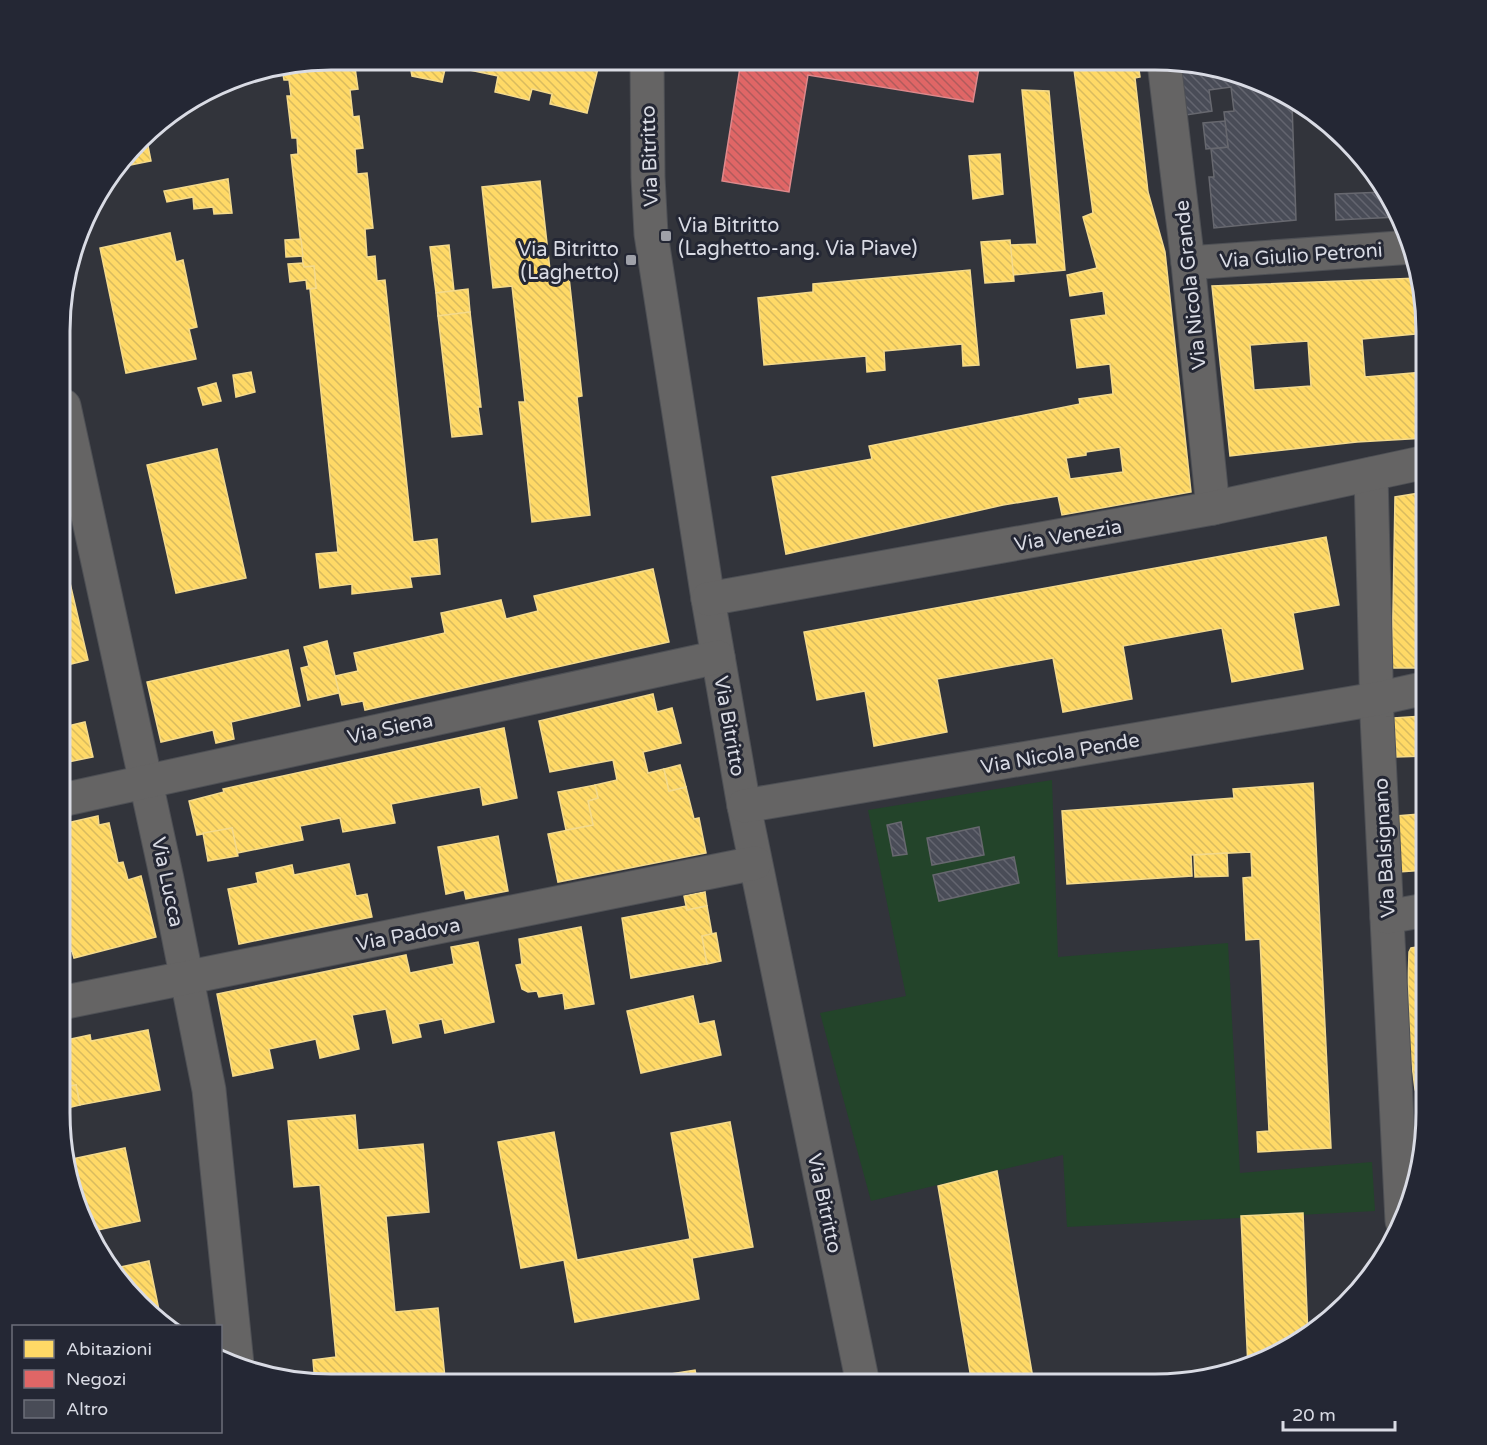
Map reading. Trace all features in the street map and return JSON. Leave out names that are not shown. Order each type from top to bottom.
[{"type":"street","name":"Via Bitritto","points":[[647,70],[651,234],[708,599],[755,863],[861,1374]]},
{"type":"street","name":"Via Nicola Grande","points":[[1165,71],[1188,263],[1213,508]]},
{"type":"street","name":"Via Giulio Petroni","points":[[1188,263],[1403,248]]},
{"type":"street","name":"Via Lucca","points":[[70,434],[146,782],[209,1090],[236,1357]]},
{"type":"street","name":"Via Venezia","points":[[708,599],[1213,508],[1416,464]]},
{"type":"street","name":"Via Balsignano","points":[[1371,474],[1376,699],[1401,1203]]},
{"type":"street","name":"Via Siena","points":[[70,798],[718,657]]},
{"type":"street","name":"Via Nicola Pende","points":[[744,806],[1376,699],[1416,690]]},
{"type":"street","name":"Via Padova","points":[[70,1001],[755,863]]},
{"type":"street","points":[[1387,916],[1416,912]]},
{"type":"green space","points":[[1052,780],[1058,957],[1228,943],[1240,1173],[1372,1162],[1375,1211],[1067,1227],[1063,1155],[871,1201],[820,1013],[906,996],[868,810]]},
{"type":"building: Abitazioni","points":[[355,70],[358,89],[350,90],[353,117],[359,116],[363,148],[355,149],[357,174],[367,173],[373,228],[365,229],[367,257],[375,256],[377,281],[385,280],[413,542],[437,539],[440,574],[410,577],[412,587],[352,594],[352,584],[320,588],[316,554],[338,552],[310,289],[316,288],[314,266],[304,267],[303,263],[291,155],[298,154],[297,138],[292,138],[287,96],[291,96],[289,80],[284,80],[283,75],[297,73]]},
{"type":"building: Abitazioni","points":[[411,70],[445,70],[442,82],[412,76]]},
{"type":"building: Abitazioni","points":[[470,70],[598,70],[587,113],[550,104],[552,94],[532,89],[529,100],[495,92],[498,76]]},
{"type":"building: Abitazioni","points":[[1074,70],[1139,70],[1140,77],[1135,78],[1148,192],[1165,252],[1191,492],[1062,515],[1058,496],[1003,505],[786,554],[772,477],[872,459],[869,446],[1080,404],[1079,399],[1113,394],[1110,364],[1077,368],[1071,320],[1106,315],[1103,291],[1070,296],[1067,275],[1097,268],[1083,217],[1093,213]],"holes":[[[1120,447],[1123,472],[1070,479],[1066,458],[1086,455],[1086,452]]]},
{"type":"building: Abitazioni","points":[[1022,90],[1049,91],[1065,270],[1013,275],[1010,245],[1037,244]]},
{"type":"building: Abitazioni","points":[[148,146],[151,161],[130,165]]},
{"type":"building: Abitazioni","points":[[1000,154],[1003,194],[973,199],[969,156]]},
{"type":"building: Abitazioni","points":[[228,179],[232,213],[214,214],[213,207],[194,209],[193,197],[167,202],[164,191]]},
{"type":"building: Abitazioni","points":[[540,181],[551,279],[569,277],[582,396],[577,397],[590,515],[532,522],[519,402],[525,402],[512,286],[493,288],[482,187]]},
{"type":"building: Abitazioni","points":[[170,233],[176,262],[183,260],[197,327],[189,329],[196,359],[126,373],[100,248]]},
{"type":"building: Abitazioni","points":[[301,239],[303,256],[286,257],[285,240]]},
{"type":"building: Abitazioni","points":[[1010,240],[1014,281],[985,283],[981,242]]},
{"type":"building: Abitazioni","points":[[449,245],[454,291],[436,293],[430,247]]},
{"type":"building: Abitazioni","points":[[303,263],[304,267],[314,266],[316,288],[307,289],[306,280],[290,282],[288,264]]},
{"type":"building: Abitazioni","points":[[970,270],[979,365],[963,366],[962,344],[884,351],[885,370],[867,372],[866,356],[764,365],[758,298],[813,292],[813,284]]},
{"type":"building: Abitazioni","points":[[1411,278],[1416,314],[1416,334],[1362,339],[1365,377],[1416,373],[1416,439],[1357,442],[1230,456],[1212,286]],"holes":[[[1308,341],[1311,386],[1254,390],[1250,345]]]},
{"type":"building: Abitazioni","points":[[468,289],[470,312],[438,316],[436,293]]},
{"type":"building: Abitazioni","points":[[470,312],[482,434],[452,437],[438,316]]},
{"type":"building: Abitazioni","points":[[251,372],[255,392],[236,397],[233,375]]},
{"type":"building: Abitazioni","points":[[216,383],[221,401],[203,405],[198,388]]},
{"type":"building: Abitazioni","points":[[217,449],[246,578],[176,593],[147,465]]},
{"type":"building: Abitazioni","points":[[1416,494],[1416,668],[1392,668],[1395,497]]},
{"type":"building: Abitazioni","points":[[1326,537],[1339,605],[1293,613],[1303,669],[1232,682],[1222,628],[1123,646],[1132,699],[1063,712],[1053,658],[937,679],[947,732],[874,746],[865,691],[817,700],[804,632]]},
{"type":"building: Abitazioni","points":[[653,569],[669,642],[365,710],[363,701],[342,705],[335,676],[358,671],[354,653],[445,633],[441,613],[501,600],[506,619],[538,611],[534,596]]},
{"type":"building: Abitazioni","points":[[70,583],[88,660],[70,664]]},
{"type":"building: Abitazioni","points":[[327,641],[339,693],[308,700],[301,668],[309,666],[304,647]]},
{"type":"building: Abitazioni","points":[[288,650],[300,706],[231,722],[234,739],[216,743],[213,730],[161,742],[147,682]]},
{"type":"building: Abitazioni","points":[[653,694],[657,712],[672,708],[681,743],[643,752],[648,773],[664,769],[669,791],[686,787],[694,819],[699,818],[706,853],[558,882],[548,834],[593,825],[588,801],[598,798],[595,785],[617,780],[613,760],[550,772],[539,721]]},
{"type":"building: Abitazioni","points":[[1416,716],[1416,756],[1396,757],[1394,718]]},
{"type":"building: Abitazioni","points":[[85,722],[93,757],[70,762],[70,725]]},
{"type":"building: Abitazioni","points":[[504,728],[517,798],[483,805],[480,787],[391,804],[395,823],[343,832],[340,818],[300,826],[303,840],[237,853],[232,828],[197,835],[189,801],[224,792],[223,789]]},
{"type":"building: Abitazioni","points":[[680,765],[686,787],[669,791],[664,769]]},
{"type":"building: Abitazioni","points":[[1313,783],[1331,1148],[1258,1152],[1257,1132],[1269,1131],[1260,939],[1246,940],[1243,878],[1252,877],[1251,852],[1191,855],[1192,876],[1067,884],[1062,811],[1234,798],[1233,789]]},
{"type":"building: Abitazioni","points":[[595,785],[598,798],[588,801],[593,825],[566,830],[558,792]]},
{"type":"building: Abitazioni","points":[[1416,814],[1416,871],[1399,872],[1396,816]]},
{"type":"building: Abitazioni","points":[[98,816],[99,825],[109,823],[118,863],[123,862],[128,880],[141,876],[156,937],[74,958],[72,951],[70,952],[70,822]]},
{"type":"building: Abitazioni","points":[[232,828],[238,856],[208,861],[203,833]]},
{"type":"building: Abitazioni","points":[[498,836],[508,891],[466,899],[464,890],[446,894],[438,847]]},
{"type":"building: Abitazioni","points":[[1227,853],[1228,876],[1195,877],[1194,855]]},
{"type":"building: Abitazioni","points":[[349,864],[356,896],[367,894],[372,917],[239,944],[228,889],[258,883],[256,873],[292,865],[294,875]]},
{"type":"building: Abitazioni","points":[[705,892],[707,906],[687,910],[684,896]]},
{"type":"building: Abitazioni","points":[[686,906],[687,910],[707,906],[712,934],[702,936],[707,964],[631,978],[622,918]]},
{"type":"building: Abitazioni","points":[[581,927],[594,1004],[565,1009],[563,993],[539,997],[537,991],[528,992],[522,989],[516,965],[522,964],[519,939]]},
{"type":"building: Abitazioni","points":[[716,933],[721,961],[707,964],[702,936]]},
{"type":"building: Abitazioni","points":[[478,942],[494,1022],[445,1033],[442,1019],[418,1024],[421,1037],[393,1043],[386,1009],[352,1015],[359,1049],[320,1058],[316,1039],[269,1049],[273,1068],[233,1076],[217,994],[406,955],[410,973],[454,964],[451,947]]},
{"type":"building: Abitazioni","points":[[1416,947],[1416,1092],[1410,1050],[1408,985],[1411,948]]},
{"type":"building: Abitazioni","points":[[693,996],[699,1024],[714,1021],[721,1055],[641,1073],[627,1011]]},
{"type":"building: Abitazioni","points":[[148,1030],[160,1090],[80,1105],[76,1085],[70,1086],[70,1039],[90,1035],[91,1041]]},
{"type":"building: Abitazioni","points":[[76,1085],[80,1105],[70,1107],[70,1086]]},
{"type":"building: Abitazioni","points":[[355,1115],[358,1150],[423,1144],[429,1212],[386,1216],[395,1312],[438,1308],[445,1374],[314,1374],[313,1360],[336,1357],[320,1185],[294,1187],[288,1121]]},
{"type":"building: Abitazioni","points":[[730,1122],[753,1247],[692,1258],[699,1299],[575,1322],[564,1260],[521,1268],[498,1142],[554,1132],[577,1260],[690,1239],[671,1133]]},
{"type":"building: Abitazioni","points":[[125,1148],[140,1221],[98,1230],[84,1198],[75,1158]]},
{"type":"building: Abitazioni","points":[[997,1171],[1032,1374],[970,1374],[938,1186]]},
{"type":"building: Abitazioni","points":[[1303,1213],[1308,1326],[1286,1340],[1248,1358],[1241,1216]]},
{"type":"building: Abitazioni","points":[[149,1261],[159,1310],[135,1286],[120,1267]]},
{"type":"building: Abitazioni","points":[[695,1370],[696,1374],[670,1374]]},
{"type":"building: Negozi","points":[[740,70],[979,70],[973,102],[808,75],[789,192],[722,181]]},
{"type":"building: Altro","points":[[1180,72],[1240,84],[1292,109],[1296,220],[1214,228],[1209,177],[1214,177],[1211,149],[1228,147],[1224,112],[1234,111],[1231,87],[1209,90],[1212,111],[1186,115]]},
{"type":"building: Altro","points":[[1225,121],[1228,147],[1206,149],[1203,123]]},
{"type":"building: Altro","points":[[1377,192],[1391,217],[1336,220],[1335,194]]},
{"type":"building: Altro","points":[[901,822],[907,854],[893,856],[887,825]]},
{"type":"building: Altro","points":[[979,827],[984,855],[932,865],[927,838]]},
{"type":"building: Altro","points":[[1014,857],[1019,883],[939,901],[933,875]]},
{"type":"place","name":"Via Bitritto (Laghetto-ang. Via Piave)","points":[[666,236]]},
{"type":"place","name":"Via Bitritto (Laghetto)","points":[[631,260]]}]
